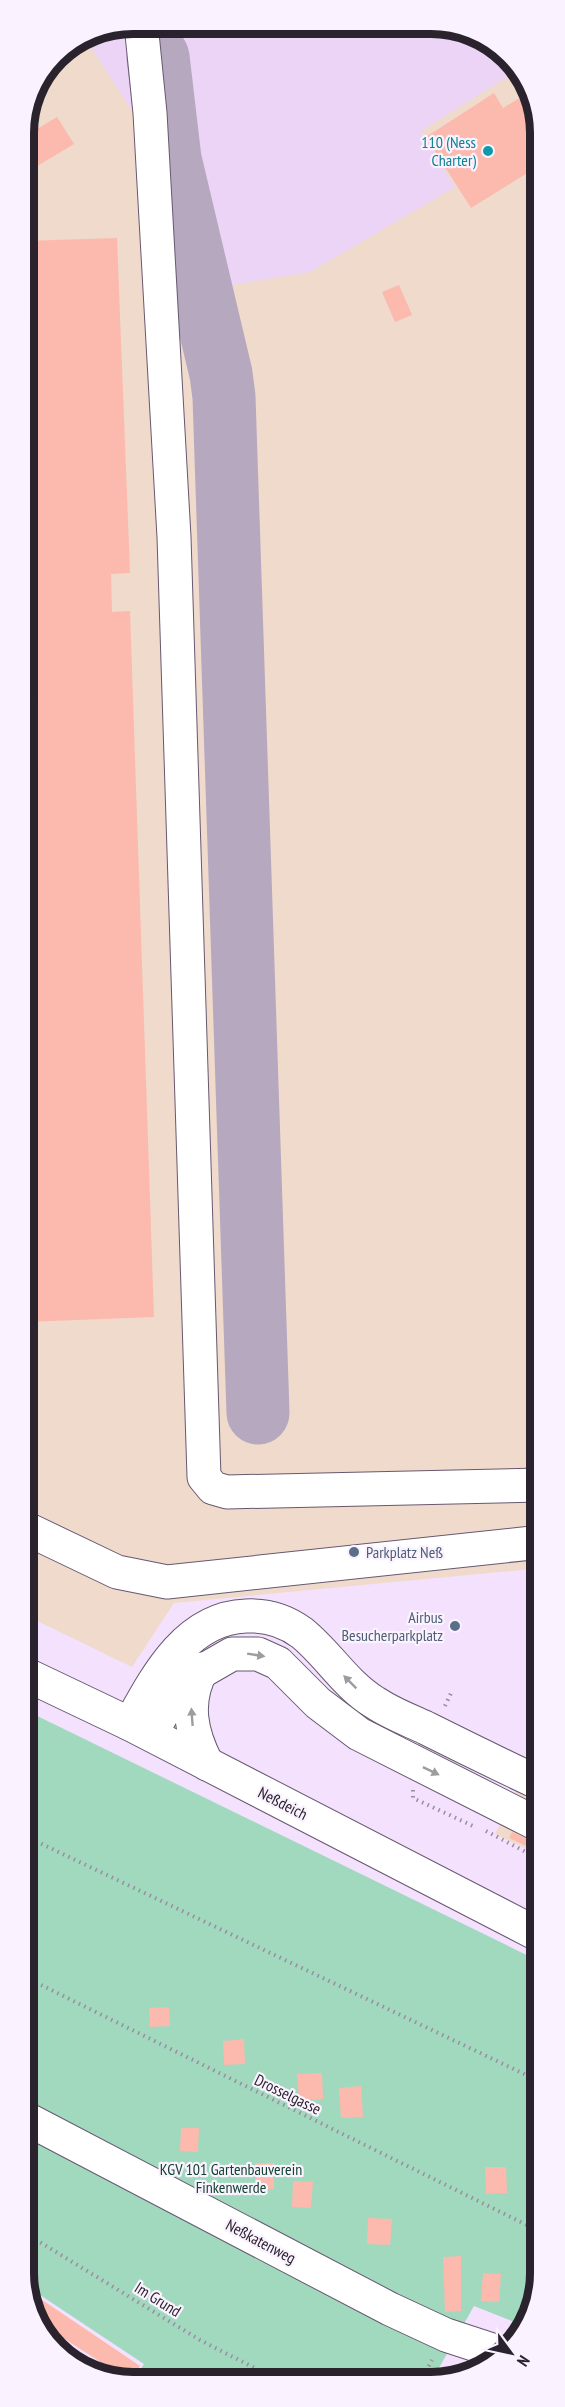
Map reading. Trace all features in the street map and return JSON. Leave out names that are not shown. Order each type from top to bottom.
[{"type":"street","points":[[142,34],[150,112],[174,537],[204,1477],[213,1488],[227,1492],[530,1485]]},
{"type":"street","points":[[34,1532],[117,1572],[166,1582],[530,1543]]},
{"type":"street","points":[[140,1730],[178,1648],[209,1624],[226,1618],[255,1616],[281,1622],[301,1633],[349,1682],[376,1704],[530,1779]]},
{"type":"street","points":[[140,1730],[174,1691],[202,1669],[232,1654],[268,1657],[287,1671],[318,1703],[359,1734],[530,1820]]},
{"type":"street","points":[[202,1669],[193,1689],[191,1720],[198,1746],[207,1764]]},
{"type":"street","name":"Neßdeich","points":[[34,1679],[530,1929]]},
{"type":"street","name":"Neßkatenweg","points":[[34,2123],[390,2309],[446,2336],[481,2347]]},
{"type":"path","points":[[34,1840],[530,2077]]},
{"type":"path","name":"Drosselgasse","points":[[34,1982],[530,2227]]},
{"type":"path","name":"Im Grund","points":[[34,2239],[200,2340],[262,2372]]},
{"type":"shaded area","points":[[134,34],[431,34],[451,36],[481,48],[506,68],[520,90],[530,121],[530,1569],[174,1603],[132,1667],[34,1620],[35,127],[38,108],[55,73],[68,59],[96,42],[114,36]]},
{"type":"shaded area","points":[[134,34],[431,34],[451,36],[481,48],[492,55],[511,75],[421,131],[455,187],[310,272],[154,298],[134,114],[91,47],[63,65],[79,51],[96,42],[114,36]]},
{"type":"shaded area","points":[[530,1762],[530,1851],[495,1834]]},
{"type":"green space","name":"KGV 101 Gartenbauverein Finkenwerde","points":[[34,1715],[530,1957],[530,2280],[529,2293],[517,2323],[474,2306],[437,2372],[139,2372],[144,2364],[37,2293],[35,2286]]},
{"type":"building","name":"110 (Ness Charter)","points":[[494,93],[503,108],[523,96],[530,121],[530,171],[471,208],[426,137]]},
{"type":"building","points":[[57,117],[74,144],[35,167],[35,130]]},
{"type":"building","points":[[117,238],[130,573],[111,574],[112,612],[130,611],[154,1317],[34,1322],[35,241]]},
{"type":"building","points":[[399,285],[412,315],[395,322],[382,292]]},
{"type":"building","points":[[512,1832],[530,1840],[530,1848],[509,1838]]},
{"type":"building","points":[[169,2007],[170,2026],[150,2027],[149,2008]]},
{"type":"building","points":[[244,2039],[245,2064],[224,2065],[223,2041]]},
{"type":"building","points":[[322,2073],[323,2099],[299,2101],[297,2074]]},
{"type":"building","points":[[361,2086],[363,2117],[341,2118],[339,2088]]},
{"type":"building","points":[[181,2128],[199,2128],[198,2152],[180,2151]]},
{"type":"building","points":[[255,2163],[274,2163],[274,2189],[255,2189]]},
{"type":"building","points":[[485,2167],[506,2167],[507,2193],[486,2194]]},
{"type":"building","points":[[293,2181],[313,2182],[311,2208],[292,2207]]},
{"type":"building","points":[[368,2218],[392,2219],[390,2245],[367,2244]]},
{"type":"building","points":[[461,2256],[461,2311],[445,2312],[443,2257]]},
{"type":"building","points":[[483,2273],[501,2274],[499,2302],[481,2301]]},
{"type":"building","points":[[37,2297],[140,2366],[136,2372],[115,2371],[54,2332],[42,2311]]},
{"type":"taxiway","points":[[158,57],[170,159],[221,374],[224,397],[258,1413]]},
{"type":"place","name":"110 (Ness Charter)","points":[[488,151]]},
{"type":"place","name":"Parkplatz Neß","points":[[354,1552]]},
{"type":"place","name":"Airbus Besucherparkplatz","points":[[455,1626]]}]
